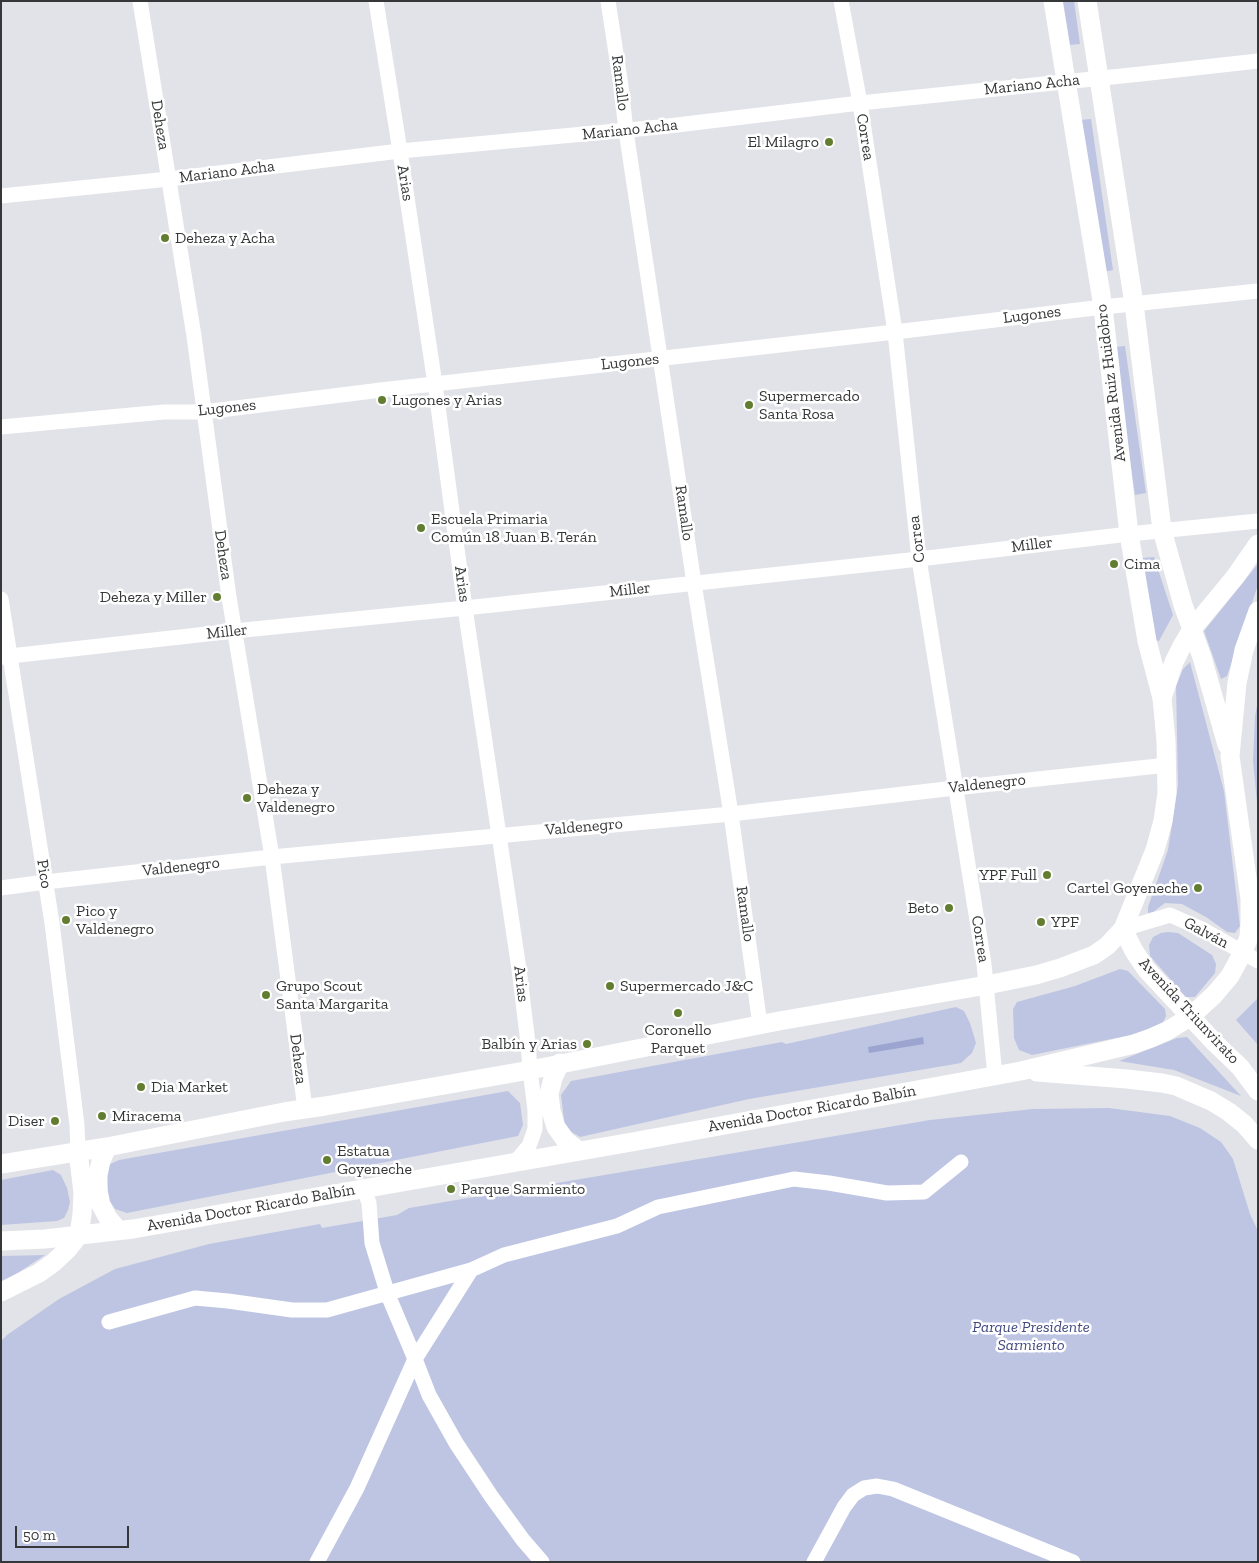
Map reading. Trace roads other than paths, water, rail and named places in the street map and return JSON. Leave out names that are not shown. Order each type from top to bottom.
[{"type":"main road","name":"Avenida Ruiz Huidobro","points":[[1053,1],[1102,307],[1129,534],[1147,641],[1162,698],[1167,765]]},
{"type":"main road","name":"Avenida Ruiz Huidobro","points":[[1087,1],[1134,304],[1162,530],[1183,605],[1202,656],[1230,756]]},
{"type":"main road","points":[[1162,698],[1174,662],[1192,629],[1236,577],[1258,544]]},
{"type":"main road","name":"Avenida Doctor Ricardo Balbín","points":[[1,1241],[45,1239],[118,1230],[364,1189],[996,1076],[1142,1041],[1167,1030],[1190,1017],[1250,958],[1252,870],[1230,756],[1237,683],[1244,650],[1258,611]]},
{"type":"main road","points":[[1,1164],[107,1147],[274,1114],[530,1070],[987,985],[1060,968],[1094,955],[1107,946],[1123,929],[1152,858],[1163,821],[1167,793],[1167,765]]},
{"type":"main road","name":"Avenida Triunvirato","points":[[1123,929],[1146,969],[1240,1067],[1258,1091]]},
{"type":"main road","points":[[560,1063],[550,1094],[550,1111],[556,1127],[566,1141],[579,1151]]},
{"type":"main road","points":[[1021,1071],[1128,1079],[1176,1086],[1211,1101],[1229,1112],[1244,1124],[1258,1140]]},
{"type":"main road","points":[[107,1147],[98,1175],[98,1190],[101,1205],[118,1230]]},
{"type":"main road","points":[[1,1292],[39,1273],[53,1263],[79,1235],[83,1193],[78,1151]]},
{"type":"street","name":"Deheza","points":[[140,1],[194,336],[234,631],[272,857],[305,1109]]},
{"type":"street","name":"Arias","points":[[376,1],[435,384],[465,608],[519,969],[528,1043],[535,1110],[535,1129],[529,1146],[516,1162]]},
{"type":"street","name":"Ramallo","points":[[608,1],[694,583],[731,814],[760,1026]]},
{"type":"street","name":"Correa","points":[[842,1],[860,103],[895,332],[919,559],[987,985],[996,1076]]},
{"type":"street","name":"Mariano Acha","points":[[1,196],[169,179],[400,151],[626,131],[860,103],[1258,60]]},
{"type":"street","name":"Lugones","points":[[1,427],[164,412],[204,412],[1102,307],[1258,291]]},
{"type":"street","name":"Miller","points":[[6,656],[1258,521]]},
{"type":"street","name":"Pico","points":[[1,599],[6,656],[52,923],[77,1125],[78,1151]]},
{"type":"street","name":"Valdenegro","points":[[1,888],[272,857],[731,814],[1167,765]]},
{"type":"street","name":"Galván","points":[[1123,929],[1170,915],[1202,930],[1250,958]]},
{"type":"street","points":[[109,1322],[195,1298],[292,1310],[327,1310],[388,1295],[471,1270],[504,1254],[616,1226],[658,1207],[794,1179],[829,1182],[888,1193],[924,1192],[961,1162]]},
{"type":"street","points":[[364,1189],[369,1203],[372,1243],[388,1295],[429,1395],[456,1443],[491,1496],[523,1540],[542,1562]]},
{"type":"street","points":[[317,1562],[357,1488],[415,1359],[471,1270]]},
{"type":"street","points":[[814,1562],[844,1506],[853,1495],[864,1488],[878,1486],[893,1490],[1073,1562]]},
{"type":"place","name":"El Milagro","points":[[829,142]]},
{"type":"place","name":"Deheza y Acha","points":[[165,238]]},
{"type":"place","name":"Lugones y Arias","points":[[382,400]]},
{"type":"place","name":"Supermercado Santa Rosa","points":[[749,405]]},
{"type":"place","name":"Escuela Primaria Común 18 Juan B. Terán","points":[[421,528]]},
{"type":"place","name":"Cima","points":[[1114,564]]},
{"type":"place","name":"Deheza y Miller","points":[[217,597]]},
{"type":"place","name":"Deheza y Valdenegro","points":[[247,798]]},
{"type":"place","name":"YPF Full","points":[[1047,875]]},
{"type":"place","name":"Cartel Goyeneche","points":[[1198,888]]},
{"type":"place","name":"Beto","points":[[949,908]]},
{"type":"place","name":"Pico y Valdenegro","points":[[66,920]]},
{"type":"place","name":"YPF","points":[[1041,922]]},
{"type":"place","name":"Supermercado J&C","points":[[610,986]]},
{"type":"place","name":"Grupo Scout Santa Margarita","points":[[266,995]]},
{"type":"place","name":"Coronello Parquet","points":[[678,1013]]},
{"type":"place","name":"Balbín y Arias","points":[[587,1044]]},
{"type":"place","name":"Dia Market","points":[[141,1087]]},
{"type":"place","name":"Miracema","points":[[102,1116]]},
{"type":"place","name":"Diser","points":[[55,1121]]},
{"type":"place","name":"Estatua Goyeneche","points":[[327,1160]]},
{"type":"place","name":"Parque Sarmiento","points":[[451,1189]]},
{"type":"park label","name":"Parque Presidente Sarmiento","points":[[1031,1336]]}]
